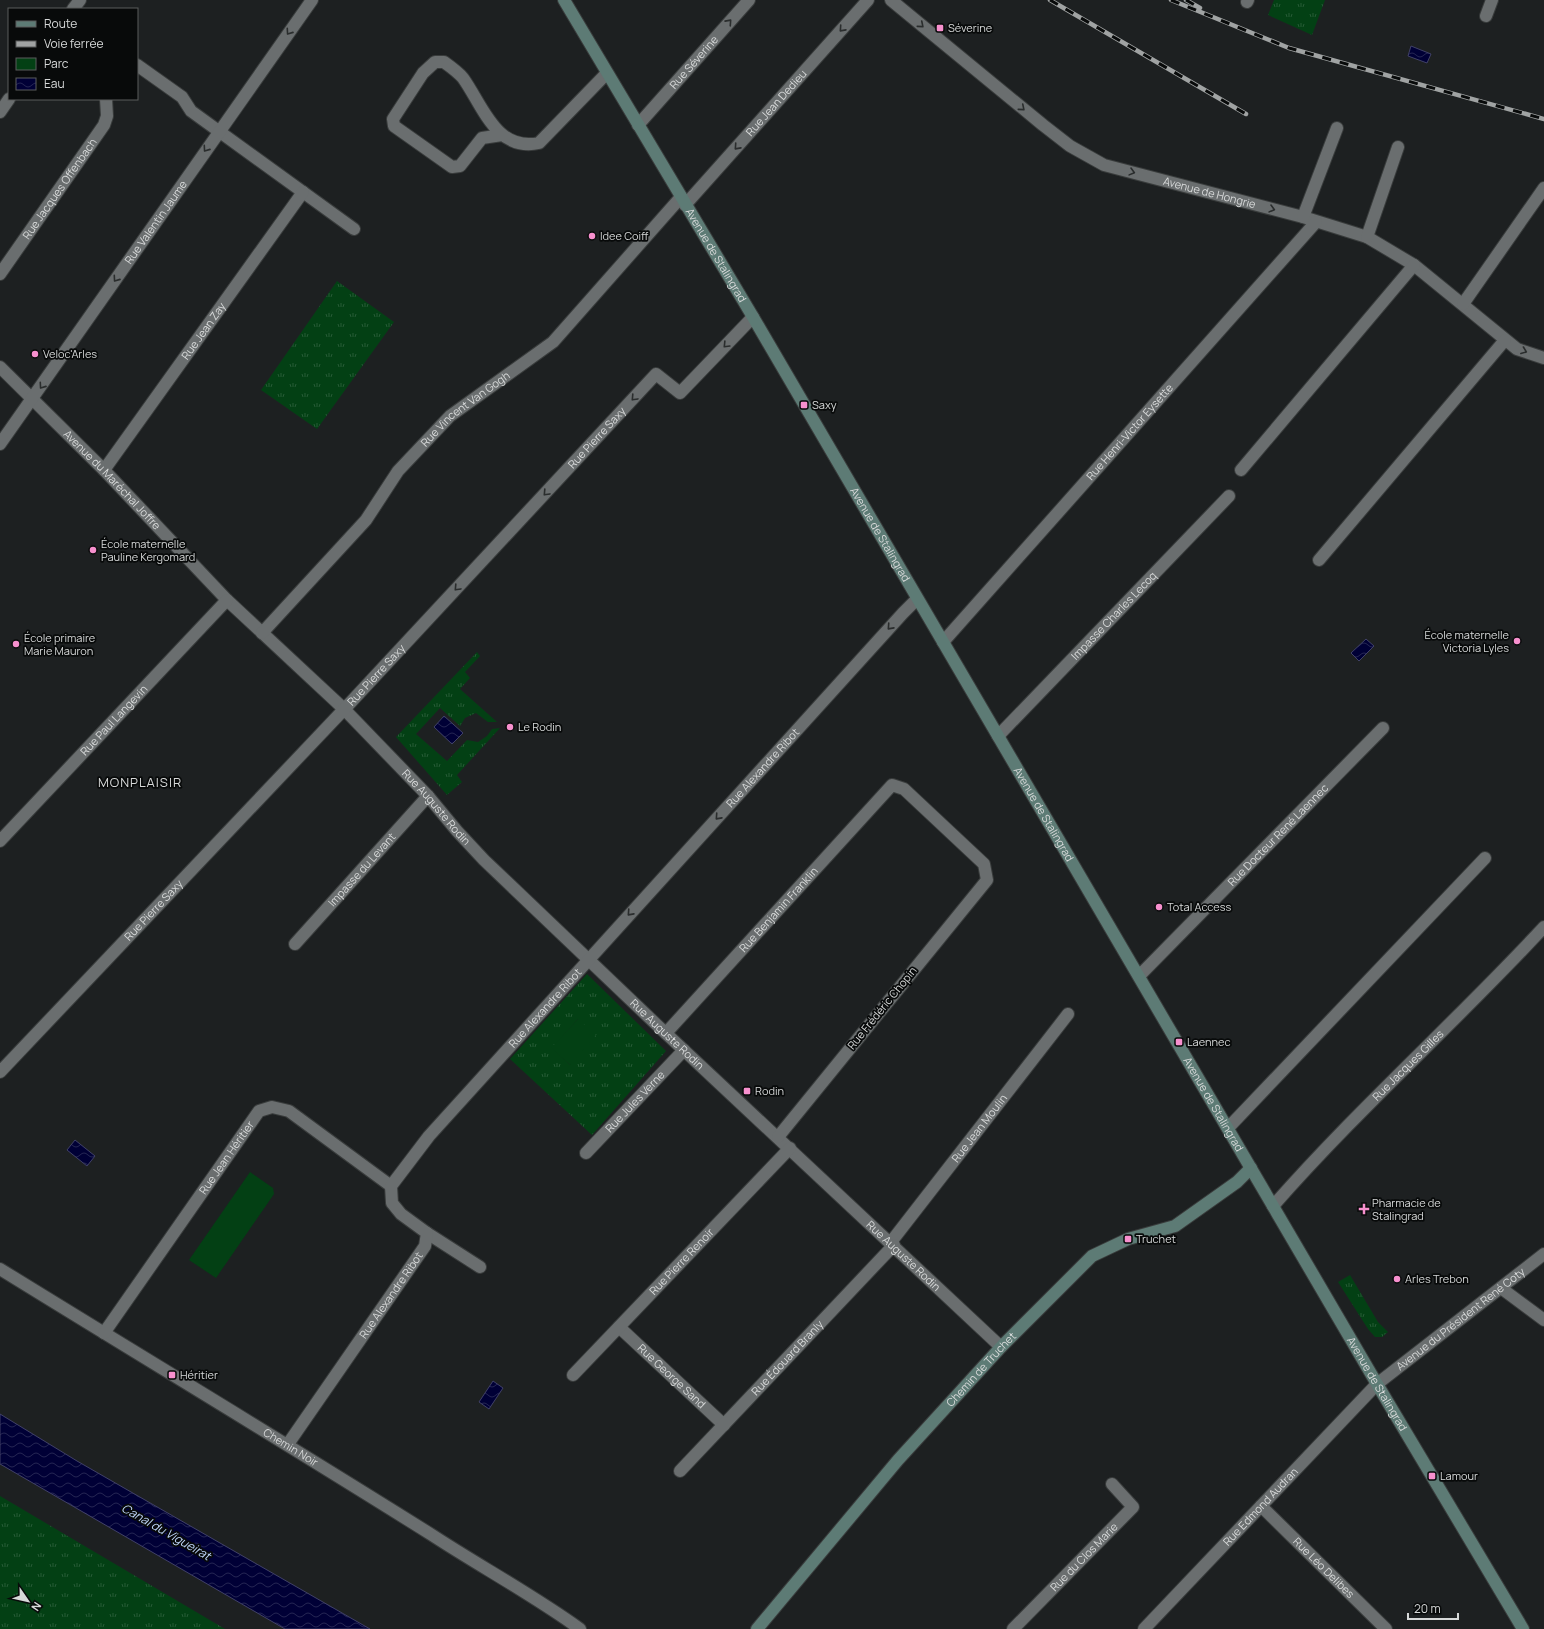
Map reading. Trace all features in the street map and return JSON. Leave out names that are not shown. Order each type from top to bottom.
[{"type":"main road","name":"Avenue de Stalingrad","points":[[564,0],[753,317],[1377,1384],[1523,1629]]},
{"type":"main road","name":"Chemin de Truchet","points":[[757,1629],[898,1460],[1001,1347],[1092,1256],[1128,1239],[1175,1226],[1237,1182],[1251,1168]]},
{"type":"street","points":[[74,8],[80,0]]},
{"type":"street","name":"Rue Valentin Jaume","points":[[0,444],[312,0]]},
{"type":"street","name":"Rue Séverine","points":[[638,125],[749,0]]},
{"type":"street","name":"Rue Jean Dedieu","points":[[683,201],[868,0]]},
{"type":"street","name":"Avenue de Hongrie","points":[[891,0],[1070,146],[1104,165],[1303,217],[1367,237],[1414,265],[1505,340],[1518,348],[1544,358]]},
{"type":"street","points":[[1486,16],[1492,0]]},
{"type":"street","points":[[502,135],[482,138],[460,166],[452,167],[394,126],[393,119],[423,73],[435,62],[444,62],[462,78],[493,125],[502,135],[527,145],[539,142],[607,73]]},
{"type":"street","points":[[138,66],[182,97],[191,111],[354,229]]},
{"type":"street","points":[[0,112],[9,100]]},
{"type":"street","name":"Rue Jacques Offenbach","points":[[0,274],[104,126],[107,116],[106,100]]},
{"type":"street","points":[[1303,217],[1338,128]]},
{"type":"street","points":[[1367,237],[1398,148]]},
{"type":"street","points":[[1463,304],[1544,188]]},
{"type":"street","name":"Rue Jean Zay","points":[[104,470],[303,192]]},
{"type":"street","name":"Rue Vincent Van Gogh","points":[[262,633],[366,520],[398,471],[450,416],[553,342],[683,201]]},
{"type":"street","name":"Rue Henri-Victor Eysette","points":[[942,642],[1316,222]]},
{"type":"street","points":[[1240,470],[1414,265]]},
{"type":"street","name":"Rue Pierre Saxy","points":[[0,1072],[344,710],[656,374],[680,393],[753,317]]},
{"type":"street","points":[[1319,560],[1505,340]]},
{"type":"street","name":"Avenue du Maréchal Joffre","points":[[0,367],[104,470],[227,600],[344,710]]},
{"type":"street","name":"Impasse Charles Lecoq","points":[[998,736],[1229,496]]},
{"type":"street","name":"Rue Alexandre Ribot","points":[[391,1186],[429,1136],[588,959],[917,599]]},
{"type":"street","name":"Rue Paul Langevin","points":[[0,841],[227,600]]},
{"type":"street","name":"Rue Auguste Rodin","points":[[344,710],[428,796],[456,831],[480,855],[684,1050],[1001,1347]]},
{"type":"street","name":"Rue Docteur René Laennec","points":[[1139,976],[1383,728]]},
{"type":"street","name":"Rue Benjamin Franklin","points":[[666,1033],[892,785],[904,789],[984,864],[987,880]]},
{"type":"street","name":"Impasse du Levant","points":[[295,944],[428,796]]},
{"type":"street","points":[[1228,1128],[1484,858]]},
{"type":"street","name":"Rue Frédéric Chopin","points":[[778,1137],[987,880]]},
{"type":"street","name":"Rue Jacques Gilles","points":[[1273,1206],[1308,1165],[1387,1084],[1491,983],[1544,927]]},
{"type":"street","name":"Rue Jean Moulin","points":[[892,1244],[1068,1014]]},
{"type":"street","name":"Rue Jules Verne","points":[[586,1153],[684,1050]]},
{"type":"street","name":"Rue Jean Héritier","points":[[104,1333],[258,1111],[272,1107],[288,1111],[391,1186]]},
{"type":"street","name":"Rue Pierre Renoir","points":[[573,1375],[790,1148]]},
{"type":"street","points":[[391,1186],[392,1204],[400,1214],[480,1267]]},
{"type":"street","name":"Rue Alexandre Ribot","points":[[288,1444],[425,1246],[427,1233]]},
{"type":"street","name":"Rue Édouard Branly","points":[[680,1471],[892,1244]]},
{"type":"street","name":"Avenue du Président René Coty","points":[[1377,1384],[1544,1254]]},
{"type":"street","name":"Chemin Noir","points":[[0,1269],[198,1391],[288,1444],[555,1611],[580,1629]]},
{"type":"street","points":[[1501,1288],[1544,1320]]},
{"type":"street","name":"Rue George Sand","points":[[619,1327],[724,1425]]},
{"type":"street","name":"Rue Edmond Audran","points":[[1144,1629],[1377,1384]]},
{"type":"street","name":"Rue du Clos Marie","points":[[1013,1629],[1133,1507],[1112,1484]]},
{"type":"street","name":"Rue Léo Delibes","points":[[1261,1506],[1386,1629]]},
{"type":"green space","points":[[1274,0],[1325,0],[1312,35],[1268,15]]},
{"type":"green space","points":[[337,281],[394,322],[317,429],[261,390]]},
{"type":"green space","points":[[477,652],[480,656],[465,672],[470,678],[460,689],[497,722],[488,722],[476,713],[465,718],[460,726],[440,708],[416,734],[447,761],[467,740],[478,742],[487,736],[492,729],[500,728],[457,775],[462,782],[447,795],[396,737]]},
{"type":"green space","points":[[587,974],[666,1051],[592,1135],[510,1059]],"holes":[[[578,1019],[570,1065],[552,1048]]]},
{"type":"green space","points":[[578,1019],[596,1035],[570,1065],[551,1048]]},
{"type":"green space","points":[[250,1172],[273,1188],[274,1194],[216,1278],[189,1260]]},
{"type":"green space","points":[[1350,1275],[1378,1322],[1388,1332],[1382,1337],[1375,1337],[1368,1329],[1338,1282]]},
{"type":"green space","points":[[0,1496],[225,1629],[0,1629]]},
{"type":"water","points":[[1411,46],[1431,54],[1427,63],[1408,56]]},
{"type":"water","points":[[1366,639],[1374,646],[1359,661],[1351,653]]},
{"type":"water","points":[[444,716],[463,733],[452,744],[434,727]]},
{"type":"water","points":[[75,1140],[95,1156],[87,1166],[67,1150]]},
{"type":"water","points":[[493,1381],[503,1388],[489,1409],[479,1402]]},
{"type":"water","name":"Canal du Vigueirat","points":[[0,1414],[77,1461],[370,1629],[285,1629],[0,1464]]},
{"type":"railway","points":[[1050,0],[1246,114]]},
{"type":"railway","points":[[1171,0],[1289,48],[1544,119]]},
{"type":"railway","points":[[1186,0],[1200,8]]},
{"type":"place","name":"Séverine","points":[[940,28]]},
{"type":"place","name":"Idee Coiff","points":[[592,236]]},
{"type":"place","name":"Veloc'Arles","points":[[35,354]]},
{"type":"place","name":"Saxy","points":[[804,405]]},
{"type":"place","name":"École maternelle Pauline Kergomard","points":[[93,550]]},
{"type":"place","name":"École maternelle Victoria Lyles","points":[[1517,641]]},
{"type":"place","name":"École primaire Marie Mauron","points":[[16,644]]},
{"type":"place","name":"Le Rodin","points":[[510,727]]},
{"type":"place","name":"Total Access","points":[[1159,907]]},
{"type":"place","name":"Laennec","points":[[1179,1042]]},
{"type":"place","name":"Rodin","points":[[747,1091]]},
{"type":"place","name":"Pharmacie de Stalingrad","points":[[1364,1209]]},
{"type":"place","name":"Truchet","points":[[1128,1239]]},
{"type":"place","name":"Arles Trebon","points":[[1397,1279]]},
{"type":"place","name":"Héritier","points":[[172,1375]]},
{"type":"place","name":"Lamour","points":[[1432,1476]]},
{"type":"district","name":"MONPLAISIR","points":[[140,782]]}]
